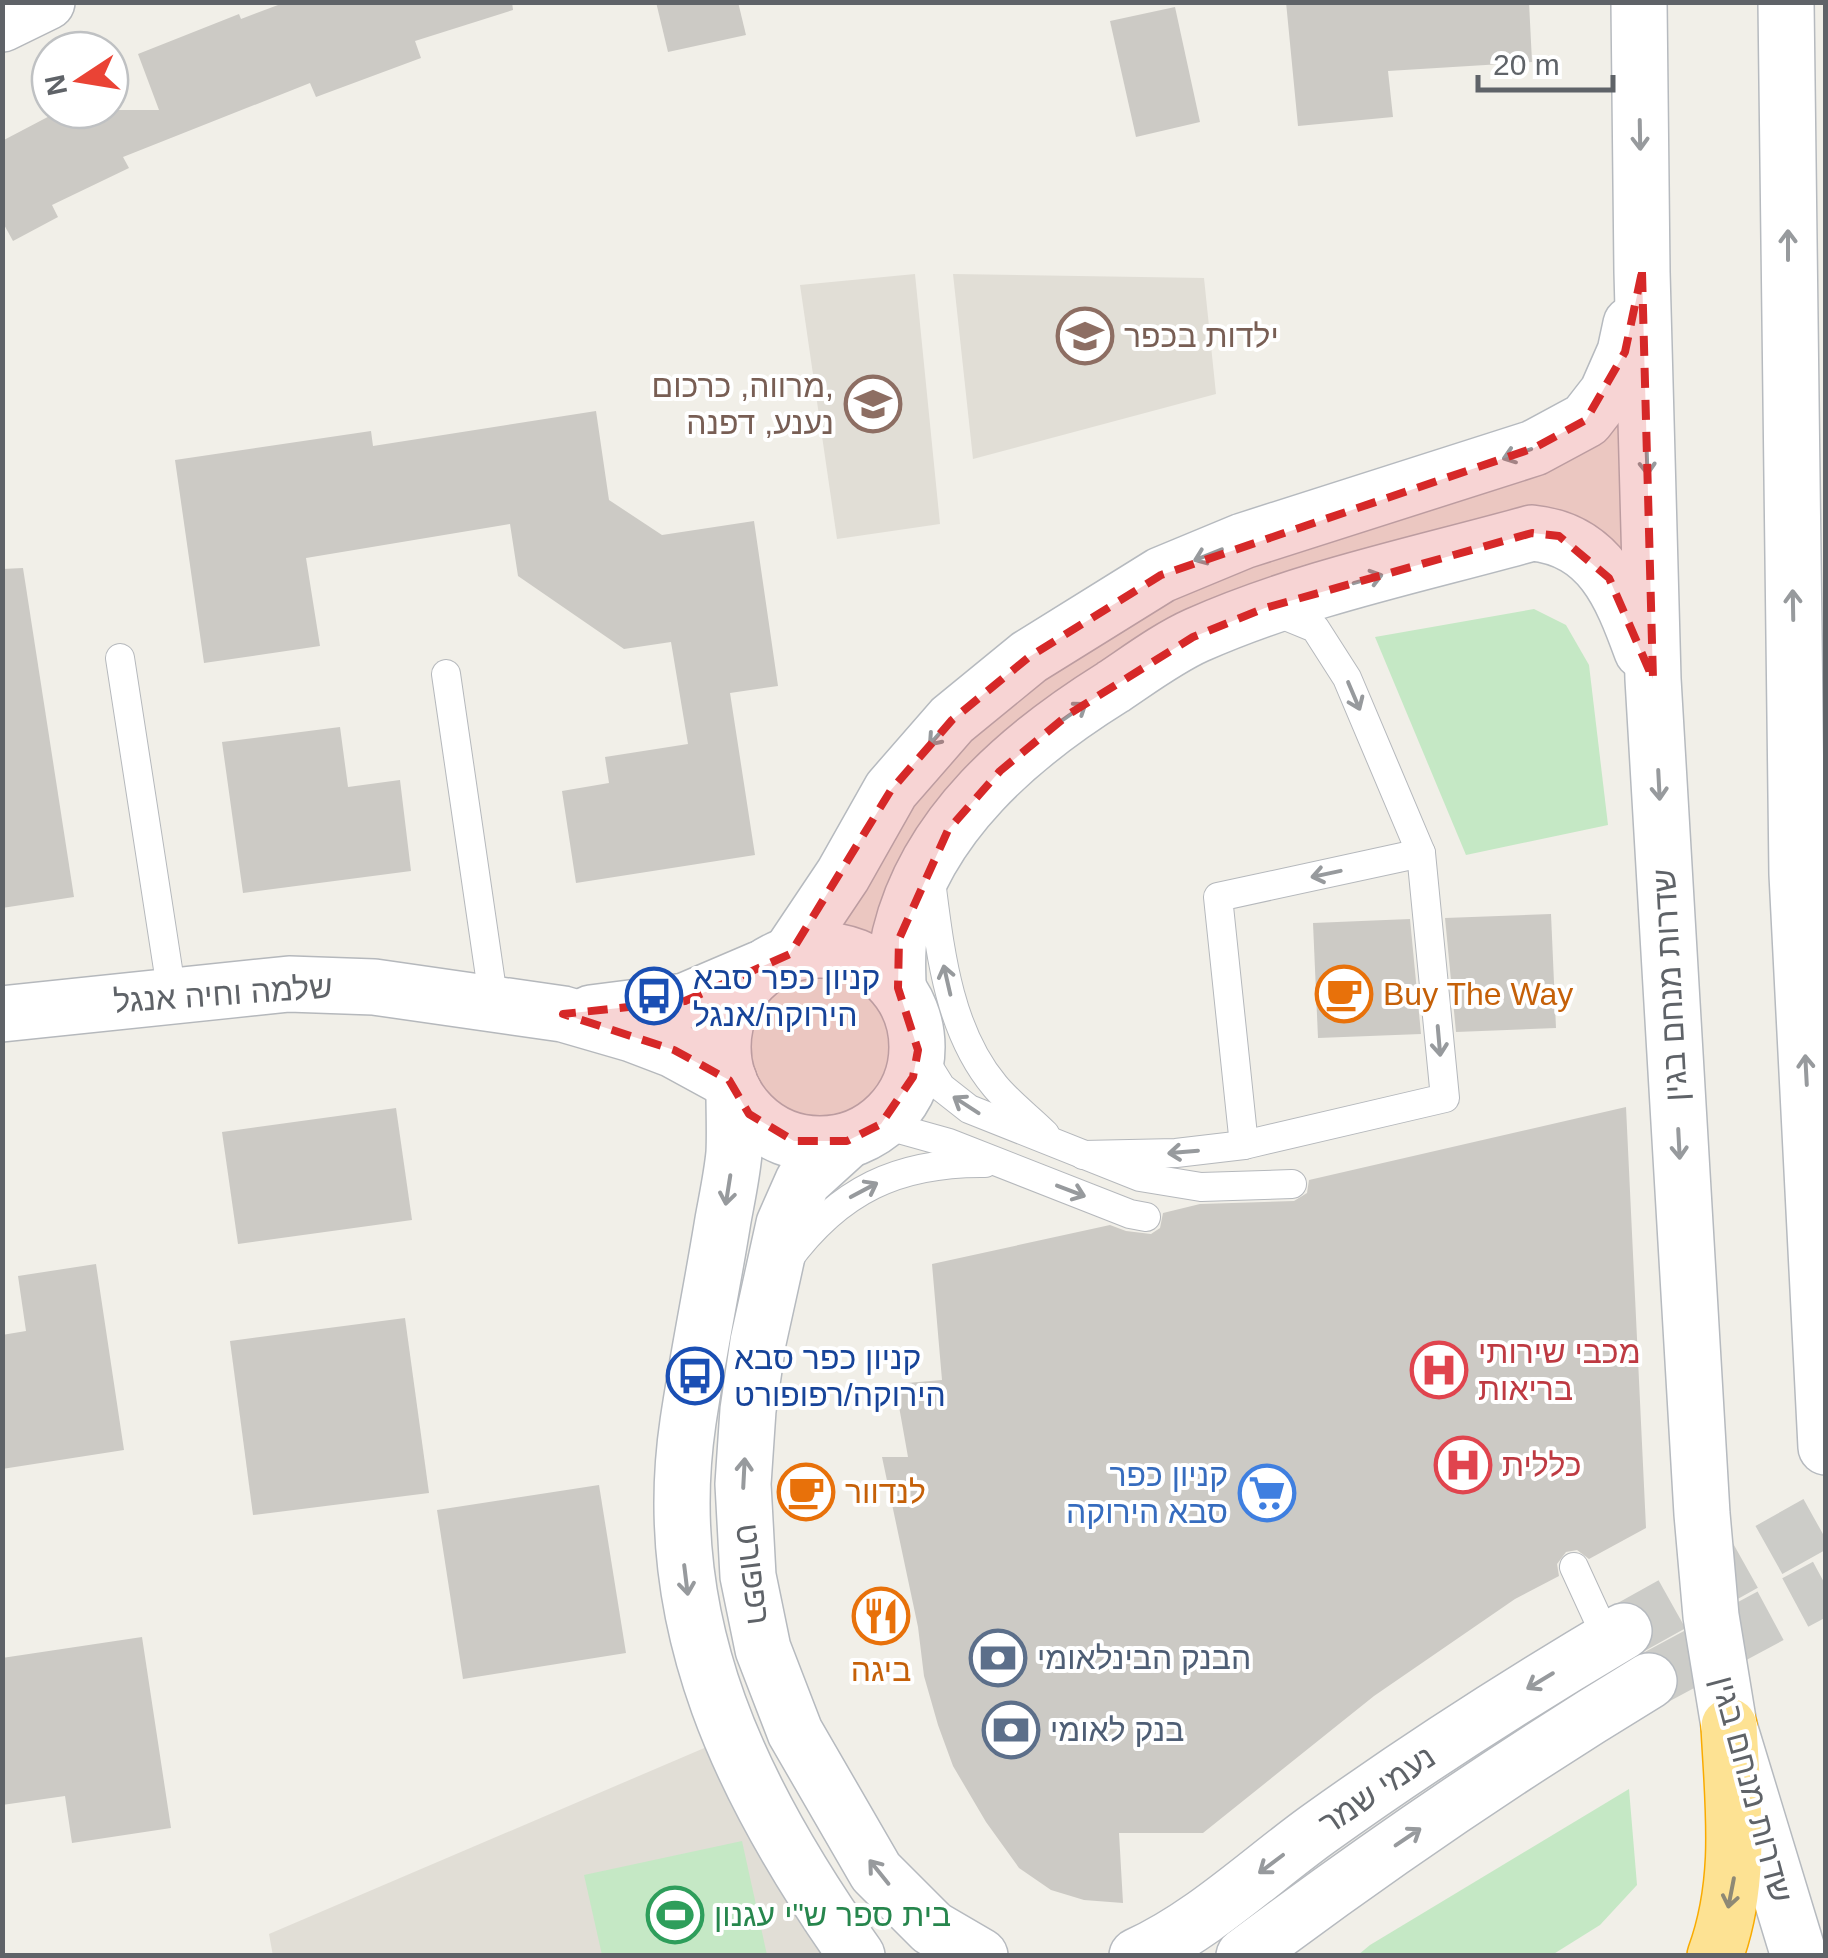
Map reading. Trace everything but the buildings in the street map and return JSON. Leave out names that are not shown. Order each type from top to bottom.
[{"type":"highway","points":[[1715,1956],[1733,1889],[1737,1848],[1730,1726]]},
{"type":"main road","points":[[2,24],[46,2]]},
{"type":"main road","name":"שדרות מנחם בגין","points":[[1639,2],[1652,679],[1702,1514],[1711,1616],[1730,1726],[1798,1956]]},
{"type":"main road","points":[[1786,2],[1797,874],[1826,1447]]},
{"type":"main road","points":[[775,962],[820,949],[850,954],[877,967],[898,988],[913,1017],[918,1050],[913,1078],[900,1103],[864,1132],[820,1145],[794,1141],[749,1114],[731,1086],[722,1050],[726,1020],[740,992],[775,962],[844,875],[891,790],[952,720],[1028,657],[1162,574],[1243,541],[1534,448],[1586,420],[1607,392],[1625,352],[1642,272]]},
{"type":"main road","points":[[1788,309],[1802,352],[1826,392]]},
{"type":"main road","points":[[898,988],[899,939],[914,893],[948,830],[1000,771],[1069,714],[1193,637],[1265,608],[1532,533],[1559,536],[1587,553],[1609,578],[1626,608],[1652,679]]},
{"type":"main road","points":[[1795,736],[1826,662]]},
{"type":"main road","name":"שלמה וחיה אנגל","points":[[563,1014],[620,1011],[685,1001],[775,962]]},
{"type":"main road","name":"שלמה וחיה אנגל","points":[[2,1014],[289,984],[374,987],[563,1014],[660,1044],[731,1086]]},
{"type":"main road","name":"רפפורט","points":[[731,1086],[734,1154],[680,1486],[686,1585],[703,1666],[738,1758],[778,1835],[857,1956]]},
{"type":"main road","name":"רפפורט","points":[[864,1132],[803,1182],[784,1224],[758,1342],[748,1410],[743,1484],[748,1576],[764,1649],[795,1732],[876,1872],[932,1928],[980,1956]]},
{"type":"main road","name":"נעמי שמר","points":[[1136,1956],[1206,1913],[1319,1829],[1515,1696],[1616,1636]]},
{"type":"main road","name":"נעמי שמר","points":[[1244,1956],[1352,1876],[1530,1754],[1649,1681]]},
{"type":"lane","points":[[929,866],[950,993],[968,1040],[994,1084],[1070,1150],[1176,1153],[1244,1146],[1445,1098],[1421,853],[1347,678],[1315,628],[1265,608]]},
{"type":"lane","points":[[120,658],[172,995]]},
{"type":"lane","points":[[446,674],[494,1004]]},
{"type":"lane","points":[[1244,1146],[1218,896],[1421,853]]},
{"type":"lane","points":[[918,1050],[941,1087],[969,1110],[1140,1178],[1200,1187],[1292,1184]]},
{"type":"lane","points":[[864,1132],[949,1142],[1146,1217]]},
{"type":"lane","points":[[771,1282],[830,1212],[861,1189],[916,1168],[945,1162],[1001,1164]]},
{"type":"lane","points":[[1574,1567],[1616,1636]]},
{"type":"highlighted area","points":[[1642,272],[1653,679],[1609,578],[1559,536],[1532,533],[1265,608],[1193,637],[1069,714],[1000,771],[948,830],[899,939],[898,988],[918,1050],[913,1077],[881,1124],[847,1141],[794,1141],[749,1114],[729,1080],[674,1050],[563,1014],[685,1001],[790,954],[891,790],[952,720],[1029,657],[1161,575],[1534,448],[1586,420],[1625,352]]},
{"type":"shaded area","name":"מרווה, כרכום, נענע, דפנה","points":[[915,274],[940,524],[837,539],[800,285]]},
{"type":"shaded area","name":"ילדות בכפר","points":[[953,274],[1204,278],[1216,394],[973,459]]},
{"type":"shaded area","name":"בית ספר ש\"י עגנון","points":[[709,1746],[823,1955],[273,1956],[269,1934]]},
{"type":"green space","points":[[1534,609],[1566,625],[1589,665],[1608,825],[1466,855],[1375,637]]},
{"type":"green space","points":[[1629,1789],[1637,1885],[1600,1925],[1552,1955],[1358,1955],[1370,1945]]},
{"type":"green space","name":"בית ספר ש\"י עגנון","points":[[742,1841],[767,1955],[602,1955],[584,1875]]},
{"type":"tunnel","points":[[1624,1631],[1826,1518]]},
{"type":"tunnel","points":[[1649,1681],[1826,1586]]},
{"type":"place","name":"ילדות בכפר","points":[[1085,336]]},
{"type":"place","name":"מרווה, כרכום, נענע, דפנה","points":[[873,404]]},
{"type":"place","name":"Buy The Way","points":[[1344,994]]},
{"type":"place","name":"קניון כפר סבא הירוקה/אנגל","points":[[654,996]]},
{"type":"place","name":"מכבי שירותי בריאות","points":[[1439,1370]]},
{"type":"place","name":"קניון כפר סבא הירוקה/רפופורט","points":[[695,1376]]},
{"type":"place","name":"כללית","points":[[1463,1465]]},
{"type":"place","name":"לנדוור","points":[[806,1492]]},
{"type":"place","name":"קניון כפר סבא הירוקה","points":[[1267,1493]]},
{"type":"place","name":"ביגה","points":[[881,1616]]},
{"type":"place","name":"הבנק הבינלאומי","points":[[998,1658]]},
{"type":"place","name":"בנק לאומי","points":[[1011,1730]]},
{"type":"place","name":"בית ספר ש\"י עגנון","points":[[675,1915]]}]
